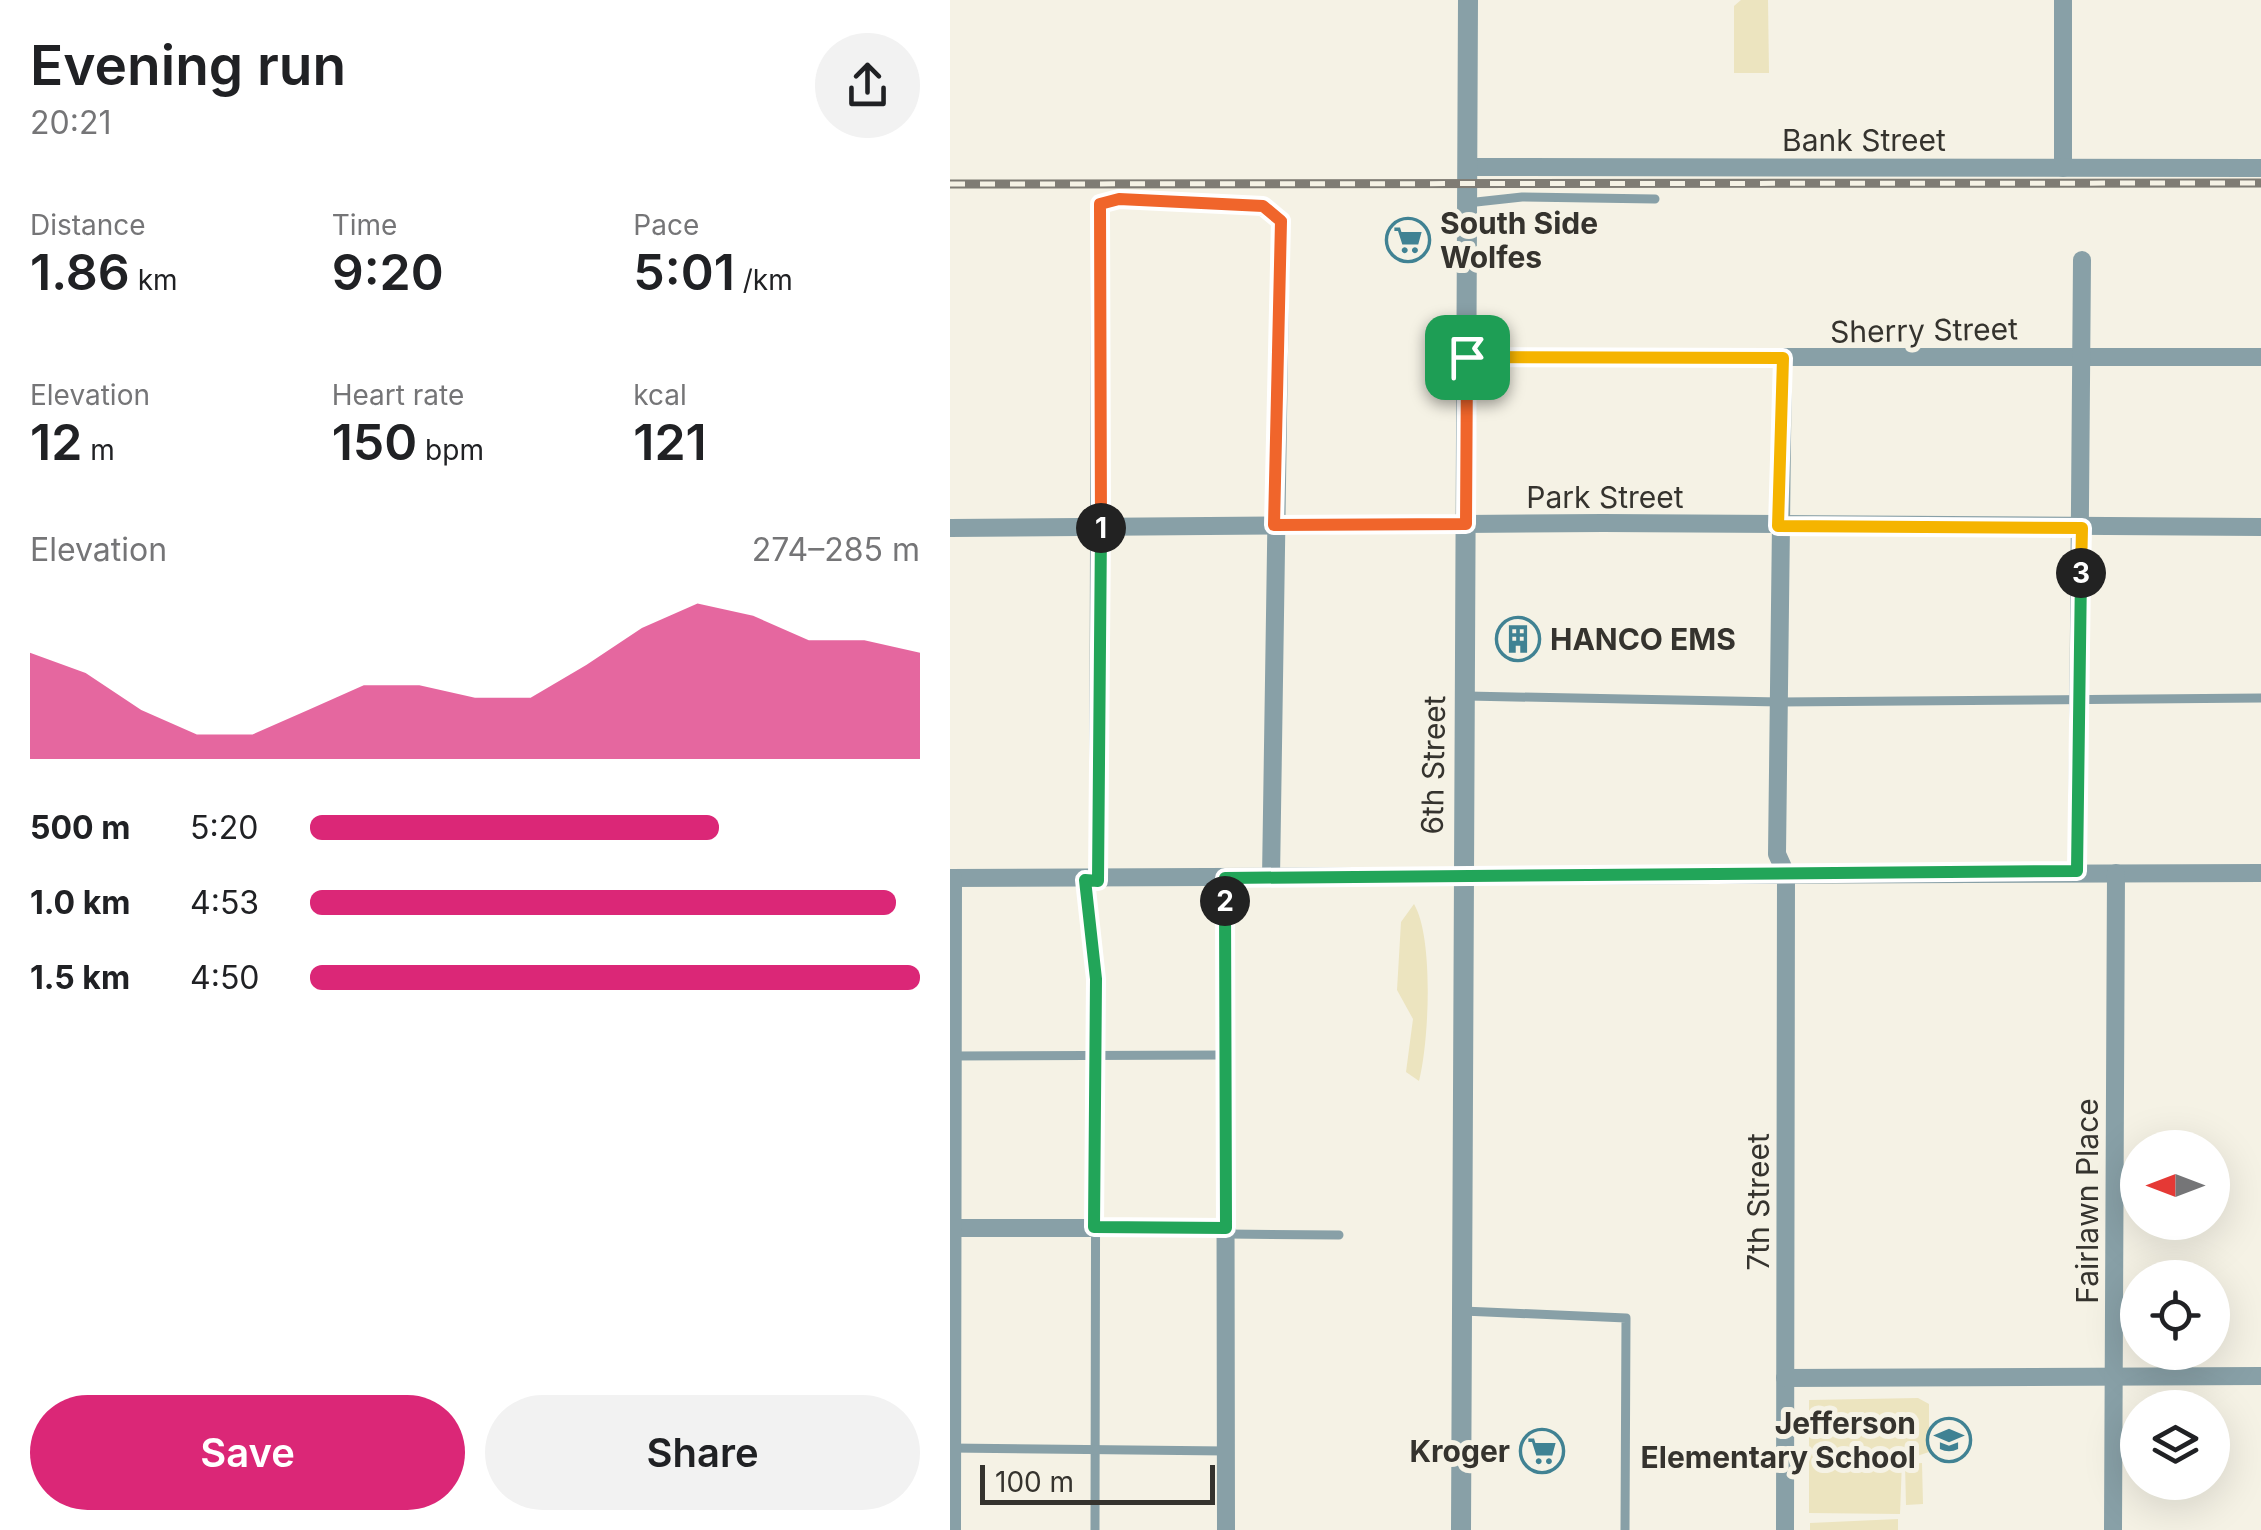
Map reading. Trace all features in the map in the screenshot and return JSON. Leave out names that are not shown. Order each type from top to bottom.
[{"type":"street","name":"6th Street","points":[[1461,1530],[1468,0]]},
{"type":"street","points":[[2063,0],[2063,168]]},
{"type":"street","name":"Bank Street","points":[[1467,167],[2261,168]]},
{"type":"street","points":[[1092,881],[1101,528],[1100,204],[1119,199],[1263,206],[1281,221],[1272,878]]},
{"type":"street","points":[[2077,871],[2082,260]]},
{"type":"street","name":"Sherry Street","points":[[1467,357],[2261,356]]},
{"type":"street","name":"7th Street","points":[[1783,358],[1777,854],[1786,874],[1785,1530]]},
{"type":"street","name":"Park Street","points":[[950,528],[1466,524],[2261,527]]},
{"type":"street","name":"Fairlawn Place","points":[[2113,1530],[2116,873]]},
{"type":"street","points":[[952,1530],[952,878],[1092,881],[1462,875],[2261,873]]},
{"type":"street","points":[[1225,878],[1226,1530]]},
{"type":"street","points":[[951,1228],[1226,1231]]},
{"type":"street","points":[[1785,1378],[2261,1376]]},
{"type":"lane","points":[[1467,203],[1522,197],[1655,199]]},
{"type":"lane","points":[[1464,696],[1780,702],[2261,698]]},
{"type":"lane","points":[[1092,881],[1096,979],[1095,1530]]},
{"type":"lane","points":[[952,1056],[1226,1056]]},
{"type":"lane","points":[[1226,1231],[1339,1234]]},
{"type":"lane","points":[[1460,1310],[1626,1318],[1625,1530]]},
{"type":"lane","points":[[951,1448],[1226,1451]]},
{"type":"shaded area","points":[[1741,0],[1768,0],[1769,73],[1734,73],[1734,6]]},
{"type":"shaded area","points":[[1414,904],[1425,941],[1428,991],[1419,1081],[1406,1072],[1413,1019],[1397,990],[1401,922]]},
{"type":"shaded area","points":[[1918,1398],[1929,1404],[1929,1452],[1902,1461],[1900,1514],[1809,1513],[1809,1400]]},
{"type":"shaded area","points":[[1922,1463],[1923,1504],[1906,1505],[1905,1464]]},
{"type":"shaded area","points":[[1898,1519],[1898,1530],[1810,1530],[1810,1523]]},
{"type":"railway","points":[[950,184],[2261,183]]},
{"type":"place","name":"South Side Wolfes","points":[[1408,240]]},
{"type":"place","name":"HANCO EMS","points":[[1518,639]]},
{"type":"place","name":"Jefferson Elementary School","points":[[1949,1440]]},
{"type":"place","name":"Kroger","points":[[1542,1451]]},
{"type":"route","points":[[1119,199],[1263,206],[1281,221],[1274,525],[1466,524],[1467,357],[1783,358],[1778,526],[2082,528],[2077,871],[1225,878],[1226,1228],[1094,1227],[1096,979],[1085,880],[1098,881],[1100,204],[1119,199]]}]
